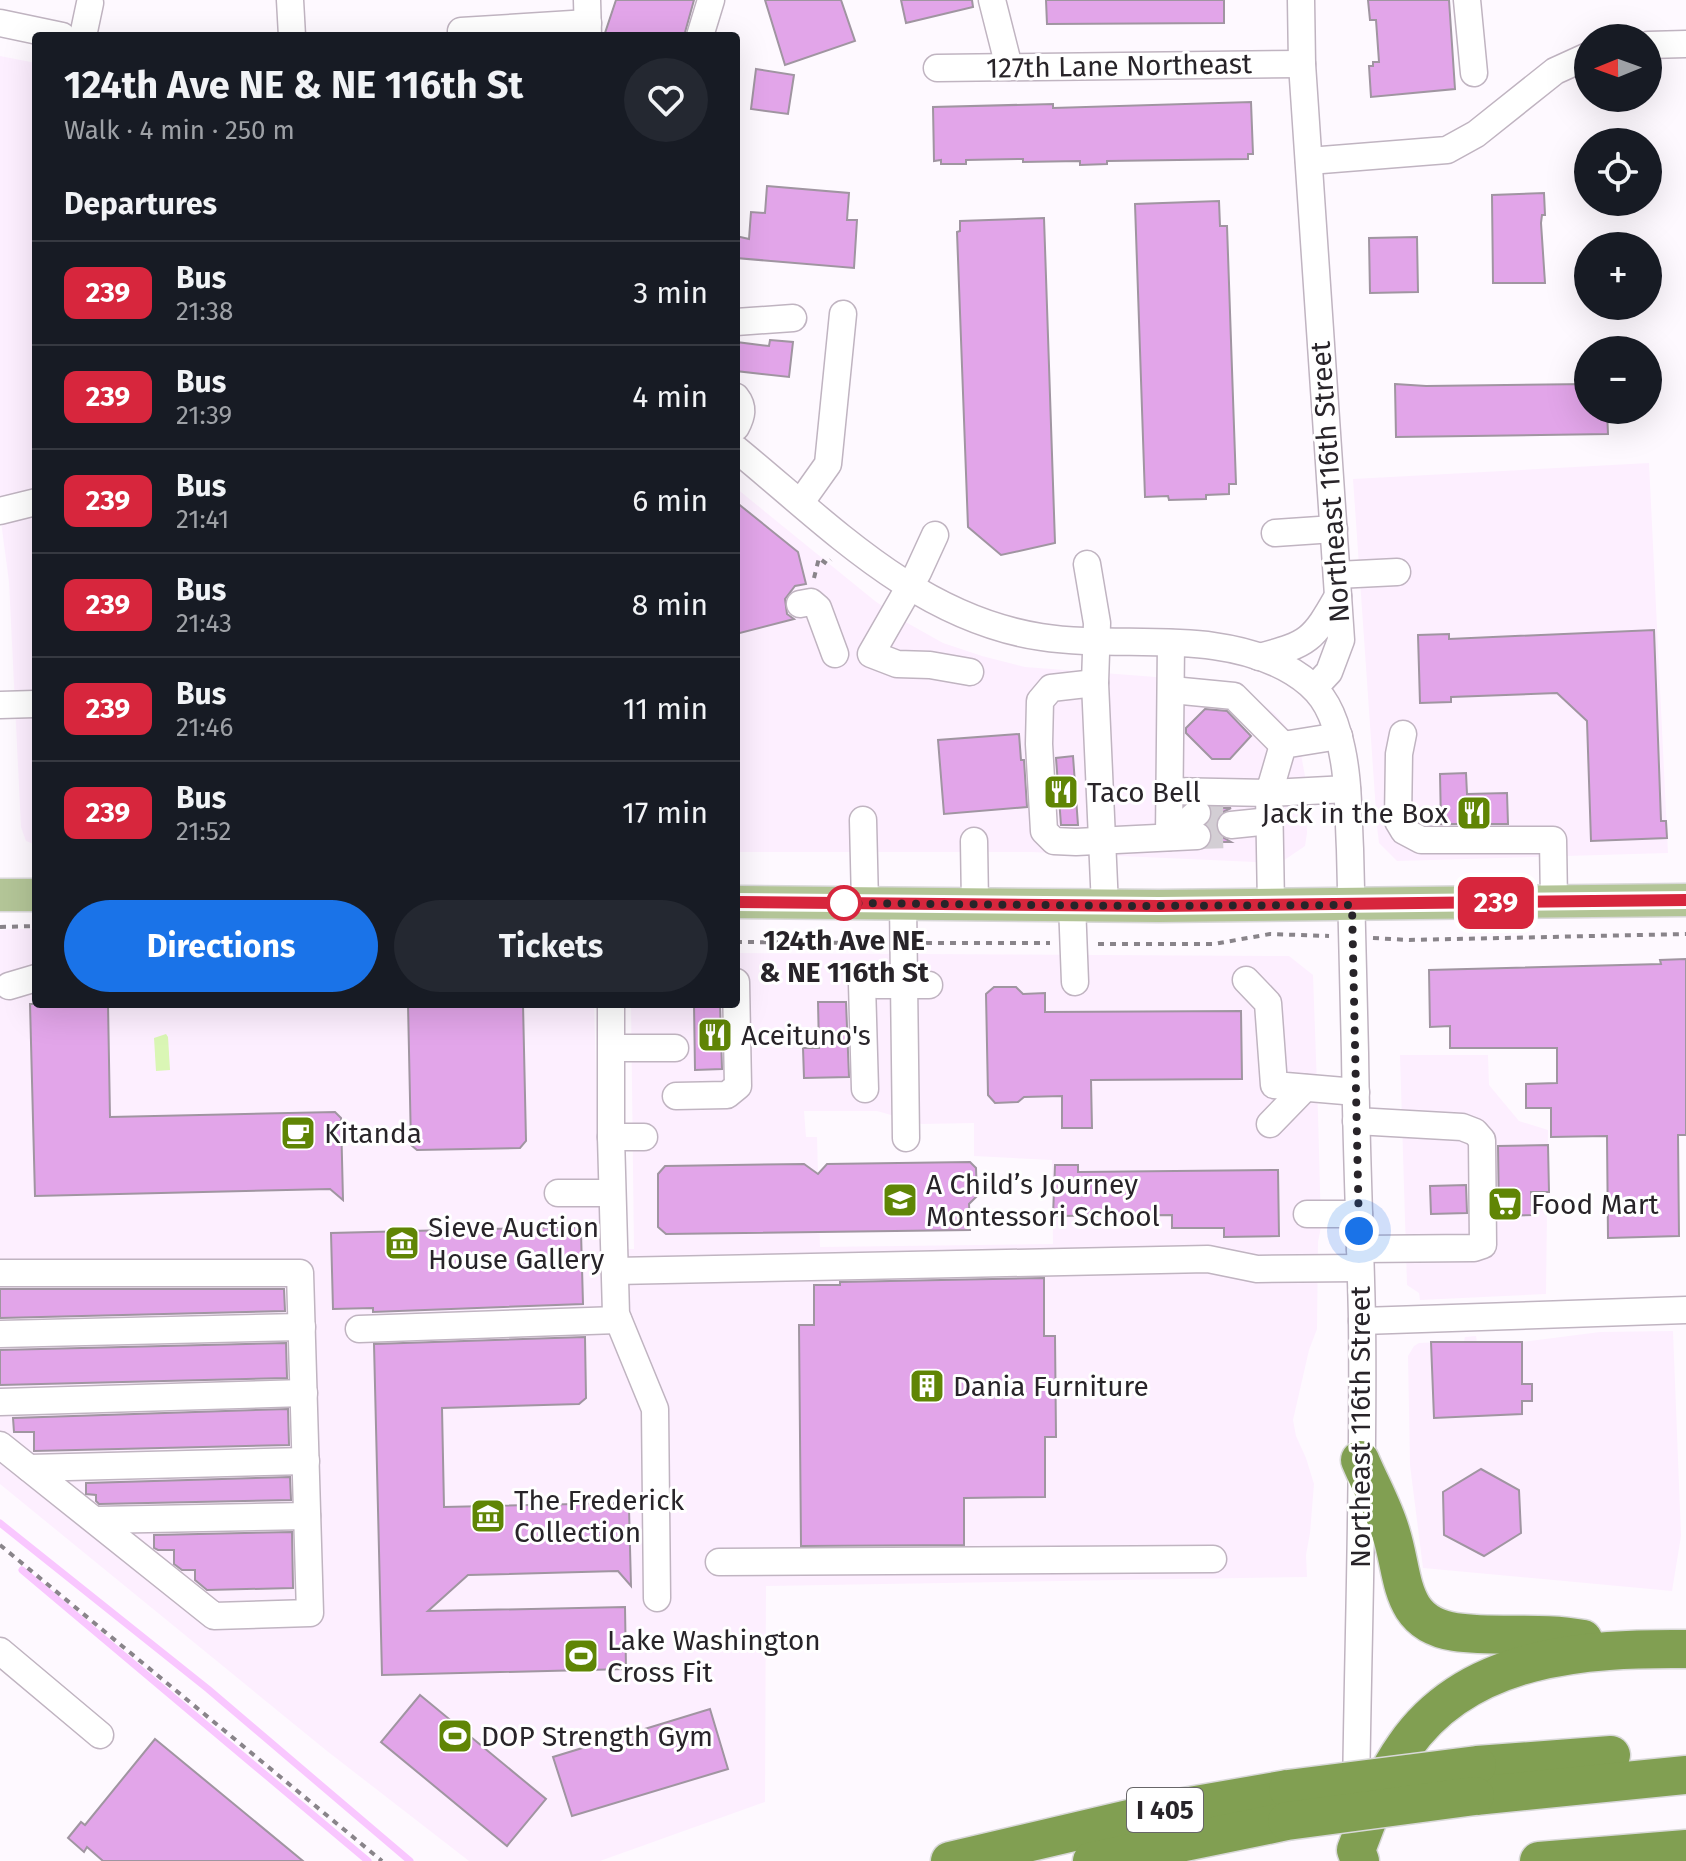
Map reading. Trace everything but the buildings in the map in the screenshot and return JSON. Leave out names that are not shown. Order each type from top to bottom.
[{"type":"highway","points":[[1360,1460],[1392,1534],[1401,1579],[1411,1608],[1429,1624],[1455,1632],[1559,1635],[1637,1648]]},
{"type":"highway","points":[[1357,1857],[1389,1771],[1425,1720],[1477,1683],[1519,1666],[1575,1653],[1637,1648],[1686,1649]]},
{"type":"highway","name":"I 405","points":[[950,1861],[1167,1810],[1288,1805],[1686,1750]]},
{"type":"highway","name":"I 405","points":[[1476,1780],[1686,1775]]},
{"type":"highway","name":"I 405","points":[[1092,1861],[1288,1805]]},
{"type":"highway","points":[[1539,1861],[1686,1849]]},
{"type":"main road","points":[[0,895],[32,895]]},
{"type":"main road","points":[[740,902],[1105,906],[1686,900]]},
{"type":"street","points":[[290,0],[292,32]]},
{"type":"street","points":[[701,32],[711,0]]},
{"type":"street","points":[[992,0],[1009,67]]},
{"type":"street","name":"Northeast 116th Street","points":[[1301,0],[1302,64],[1341,640],[1329,672],[1315,687],[1330,711],[1339,736],[1347,789],[1352,905],[1362,1321],[1357,1857]]},
{"type":"street","points":[[1467,0],[1474,73]]},
{"type":"street","points":[[84,32],[90,3]]},
{"type":"street","points":[[461,31],[588,20]]},
{"type":"street","points":[[0,23],[43,32]]},
{"type":"street","points":[[1662,45],[1686,44]]},
{"type":"street","points":[[1309,161],[1447,150],[1476,134],[1555,71],[1574,62]]},
{"type":"street","name":"127th Lane Northeast","points":[[937,68],[1302,64]]},
{"type":"street","points":[[801,502],[828,464],[843,314]]},
{"type":"street","points":[[740,322],[793,318]]},
{"type":"street","points":[[740,452],[887,573],[936,604],[973,620],[1037,637],[1191,644],[1259,657],[1289,670],[1315,687]]},
{"type":"street","points":[[0,511],[32,503]]},
{"type":"street","points":[[1275,533],[1334,529]]},
{"type":"street","points":[[935,535],[871,654],[897,664],[930,665],[970,672]]},
{"type":"street","points":[[1087,564],[1096,613],[1095,683],[1105,906]]},
{"type":"street","points":[[1259,657],[1292,649],[1319,630],[1338,586],[1397,572]]},
{"type":"street","points":[[800,604],[811,602],[818,608],[835,654]]},
{"type":"street","points":[[1169,837],[1171,643]]},
{"type":"street","points":[[1095,683],[1051,688],[1040,701],[1044,831],[1054,841],[1169,837],[1198,819]]},
{"type":"street","points":[[1172,690],[1234,696],[1283,745]]},
{"type":"street","points":[[0,705],[32,704]]},
{"type":"street","points":[[1403,734],[1399,754],[1398,821],[1404,831],[1421,840],[1553,840],[1554,902]]},
{"type":"street","points":[[1283,745],[1339,736]]},
{"type":"street","points":[[1271,905],[1266,821],[1269,793],[1283,745]]},
{"type":"street","points":[[1168,791],[1269,793],[1347,789]]},
{"type":"street","points":[[1231,819],[1266,821]]},
{"type":"street","points":[[863,820],[865,903]]},
{"type":"street","points":[[974,841],[975,904]]},
{"type":"street","points":[[903,903],[902,943],[916,985],[906,1138]]},
{"type":"street","points":[[1072,904],[1075,982]]},
{"type":"street","points":[[9,986],[32,979]]},
{"type":"street","points":[[1246,980],[1268,1003],[1274,1085],[1356,1092]]},
{"type":"street","points":[[865,1089],[870,984],[916,985]]},
{"type":"street","points":[[611,1008],[612,1193],[618,1320],[655,1409],[657,1598]]},
{"type":"street","points":[[676,1096],[727,1095],[738,1086],[736,1008]]},
{"type":"street","points":[[612,1048],[675,1048]]},
{"type":"street","points":[[1270,1124],[1305,1088]]},
{"type":"street","points":[[615,1271],[1208,1259],[1257,1269],[1483,1245],[1482,1140],[1475,1132],[1462,1127],[1356,1121]]},
{"type":"street","points":[[611,1137],[644,1137]]},
{"type":"street","points":[[558,1193],[612,1193]]},
{"type":"street","points":[[1307,1214],[1359,1214]]},
{"type":"street","points":[[0,1273],[300,1273],[310,1613],[214,1616],[0,1445]]},
{"type":"street","points":[[1362,1321],[1686,1310]]},
{"type":"street","points":[[359,1329],[618,1320]]},
{"type":"street","points":[[0,1334],[302,1327]]},
{"type":"street","points":[[0,1402],[304,1393]]},
{"type":"street","points":[[29,1468],[306,1461]]},
{"type":"street","points":[[95,1520],[307,1516]]},
{"type":"street","points":[[719,1562],[1213,1559]]},
{"type":"street","points":[[0,1651],[100,1735]]},
{"type":"path","points":[[819,558],[827,564],[831,560]]},
{"type":"path","points":[[0,927],[32,926]]},
{"type":"path","points":[[740,942],[1214,944],[1270,934],[1303,934]]},
{"type":"path","points":[[1409,940],[1686,934]]},
{"type":"path","points":[[0,1545],[382,1861]]},
{"type":"shaded area","points":[[0,56],[32,62],[32,843],[26,841],[21,827],[9,582],[0,514]]},
{"type":"shaded area","points":[[1649,463],[1668,853],[1397,861],[1379,843],[1377,826],[1353,479]]},
{"type":"shaded area","points":[[740,491],[875,601],[943,643],[1025,667],[1195,680],[1252,696],[1275,714],[1295,737],[1300,749],[1305,776],[1305,846],[1280,863],[1031,852],[740,852]]},
{"type":"shaded area","points":[[32,929],[32,1008],[594,1008],[601,1249],[634,1249],[631,1008],[740,1008],[740,953],[1289,956],[1313,975],[1321,1227],[1318,1242],[1317,1329],[1293,1420],[1314,1484],[1306,1555],[1307,1577],[766,1586],[765,1802],[600,1861],[469,1861],[327,1751],[0,1484],[0,930]],"holes":[[[804,1111],[877,1111],[922,1124],[974,1123],[974,1156],[1052,1160],[1053,1244],[820,1247],[817,1137],[806,1137]]]},
{"type":"shaded area","points":[[1400,1055],[1488,1055],[1489,1085],[1519,1121],[1548,1130],[1546,1294],[1420,1300],[1419,1293],[1407,1285]]},
{"type":"shaded area","points":[[1673,1331],[1681,1536],[1672,1591],[1423,1568],[1410,1465],[1408,1356],[1414,1346],[1419,1343],[1464,1341],[1465,1337],[1476,1336],[1477,1343],[1522,1342],[1600,1332]]},
{"type":"green space","points":[[166,1034],[170,1070],[156,1071],[154,1038]]},
{"type":"waterway","points":[[0,1523],[208,1689],[410,1861]]},
{"type":"waterway","points":[[22,1570],[368,1861]]},
{"type":"tunnel","points":[[1197,813],[1231,814]]},
{"type":"tunnel","points":[[1197,836],[1231,835]]},
{"type":"bus line","name":"239","points":[[740,902],[1159,906],[1686,900]]},
{"type":"place","name":"Taco Bell","points":[[1061,792]]},
{"type":"place","name":"Jack in the Box","points":[[1474,813]]},
{"type":"place","name":"124th Ave NE & NE 116th St","points":[[844,903]]},
{"type":"place","name":"Aceituno's","points":[[715,1035]]},
{"type":"place","name":"Kitanda","points":[[298,1133]]},
{"type":"place","name":"A Child’s Journey Montessori School","points":[[900,1200]]},
{"type":"place","name":"Food Mart","points":[[1505,1204]]},
{"type":"place","name":"Sieve Auction House Gallery","points":[[402,1243]]},
{"type":"place","name":"Dania Furniture","points":[[927,1386]]},
{"type":"place","name":"The Frederick Collection","points":[[488,1516]]},
{"type":"place","name":"Lake Washington Cross Fit","points":[[581,1656]]},
{"type":"place","name":"DOP Strength Gym","points":[[455,1736]]},
{"type":"route","points":[[844,903],[1352,905],[1359,1231]]}]
